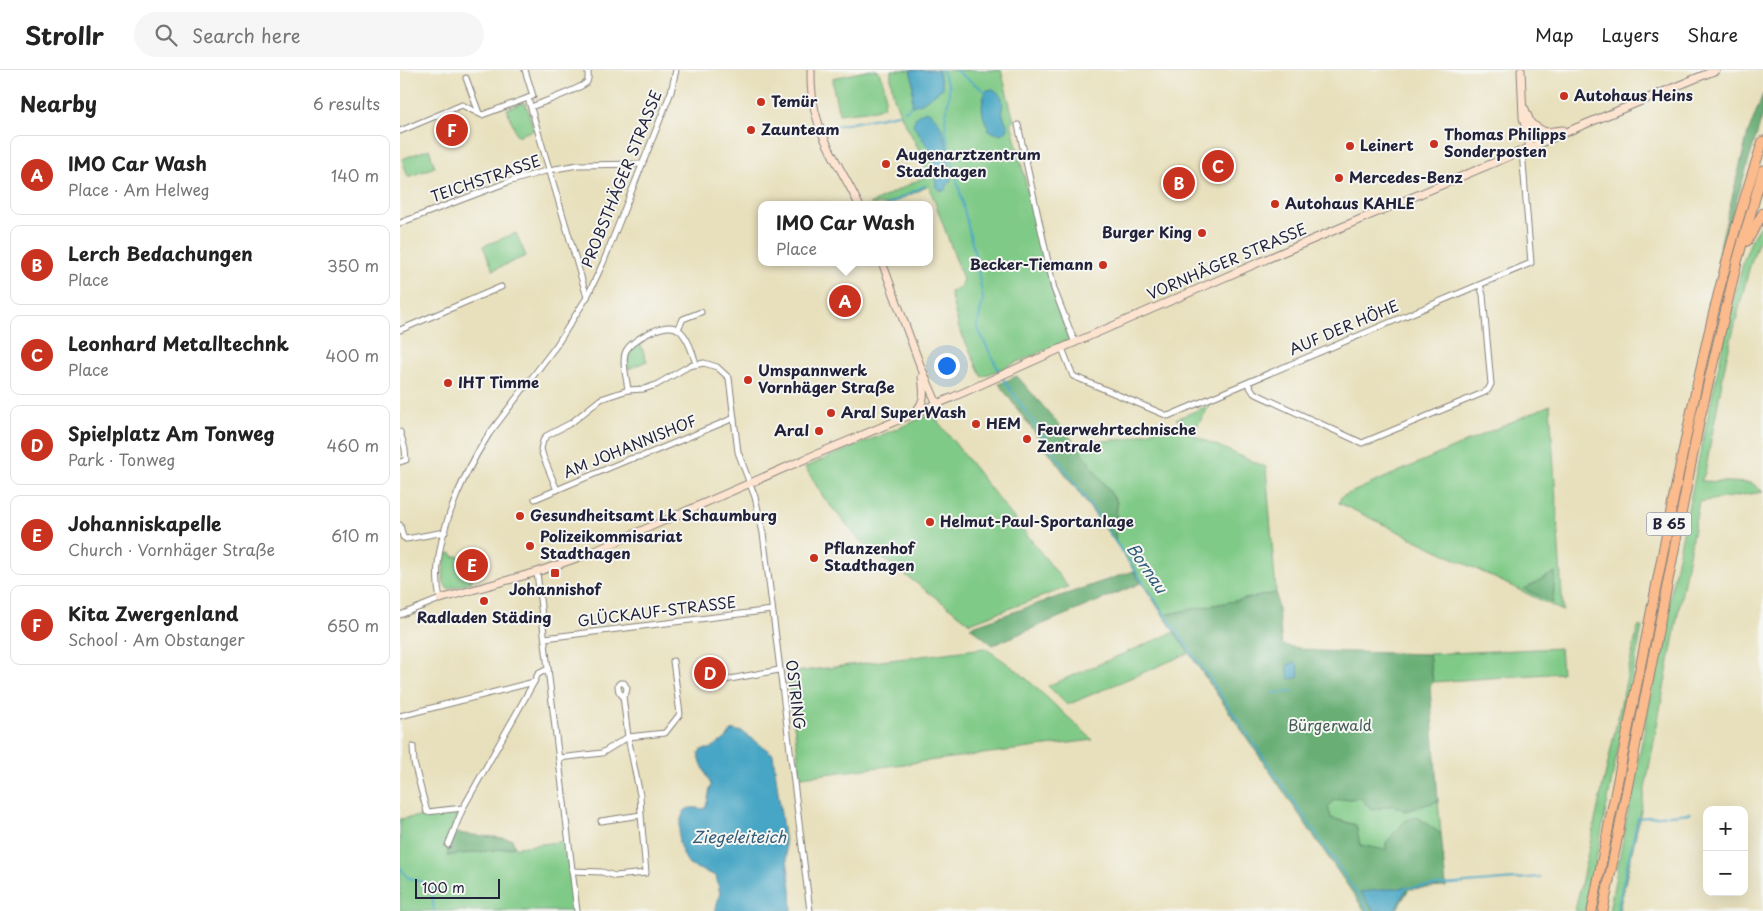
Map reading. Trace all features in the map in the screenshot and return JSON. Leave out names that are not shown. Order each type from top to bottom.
[{"type":"highway","name":"B 65","points":[[1592,911],[1690,417],[1716,302],[1745,193],[1763,141]]},
{"type":"highway","name":"B 65","points":[[1603,911],[1696,436],[1737,262],[1763,170]]},
{"type":"highway","name":"B 65","points":[[1737,262],[1749,236],[1763,213]]},
{"type":"main road","points":[[811,70],[813,100],[821,132],[857,201]]},
{"type":"main road","points":[[1521,70],[1523,117],[1530,148]]},
{"type":"main road","name":"VORNHÄGER STRASSE","points":[[440,599],[537,572],[588,554],[910,416],[1075,342],[1716,70]]},
{"type":"main road","points":[[1523,103],[1539,144]]},
{"type":"main road","points":[[1530,123],[1545,132],[1576,128]]},
{"type":"main road","points":[[883,266],[920,365],[937,404]]},
{"type":"main road","points":[[910,416],[919,408],[924,400],[920,365]]},
{"type":"street","name":"PROBSTHÄGER STRASSE","points":[[525,70],[533,96],[528,98],[587,297]]},
{"type":"street","points":[[531,107],[585,84],[588,80],[588,70]]},
{"type":"street","name":"PROBSTHÄGER STRASSE","points":[[440,599],[436,581],[445,532],[454,503],[480,448],[556,346],[587,297],[642,164],[670,92],[676,70]]},
{"type":"street","points":[[466,78],[479,113]]},
{"type":"street","points":[[462,105],[482,115],[528,98]]},
{"type":"street","points":[[400,130],[474,101]]},
{"type":"street","points":[[1018,125],[1054,289],[1075,342]]},
{"type":"street","name":"AUF DER HÖHE","points":[[1062,348],[1073,376],[1168,416],[1480,285],[1531,263],[1522,151]]},
{"type":"street","name":"TEICHSTRASSE","points":[[400,223],[508,182],[549,170],[578,165],[642,164]]},
{"type":"street","points":[[1248,384],[1254,393],[1362,443],[1474,397],[1488,390],[1490,384],[1483,295],[1480,285]]},
{"type":"street","points":[[400,330],[501,287]]},
{"type":"street","points":[[678,328],[684,319],[701,312]]},
{"type":"street","points":[[628,390],[624,356],[626,351],[633,343],[652,332],[663,328],[678,328],[687,342],[696,364]]},
{"type":"street","points":[[557,490],[541,449],[546,436],[571,422],[601,399],[628,390],[644,389],[656,385],[696,364],[710,364],[717,367],[729,378],[738,452],[750,483]]},
{"type":"street","name":"AM JOHANNISHOF","points":[[535,499],[734,418]]},
{"type":"street","points":[[400,432],[405,449],[403,461]]},
{"type":"street","name":"OSTRING","points":[[750,483],[763,533],[810,911]]},
{"type":"street","points":[[400,525],[403,536],[406,539],[445,532]]},
{"type":"street","points":[[537,572],[577,911]]},
{"type":"street","name":"VORNHÄGER STRASSE","points":[[400,615],[440,599]]},
{"type":"street","name":"GLÜCKAUF-STRASSE","points":[[545,638],[772,610]]},
{"type":"street","points":[[559,758],[602,753],[628,737],[665,733],[680,714],[674,661]]},
{"type":"street","points":[[448,845],[462,808],[538,674],[548,669]]},
{"type":"street","points":[[703,684],[780,670]]},
{"type":"street","points":[[400,716],[534,682]]},
{"type":"street","points":[[572,870],[602,872],[615,876],[646,873],[640,795],[628,737],[623,696]]},
{"type":"street","points":[[413,747],[414,763],[427,812],[462,808]]},
{"type":"street","points":[[602,821],[641,815]]},
{"type":"green space","points":[[877,70],[883,83],[885,98],[883,107],[875,110],[839,114],[833,78]]},
{"type":"green space","points":[[891,70],[1001,70],[1014,121],[1011,122],[1053,294],[1069,340],[982,377],[959,328],[950,292],[960,287],[963,279],[929,186],[897,201],[876,201],[928,175],[922,156],[897,105],[891,82]]},
{"type":"green space","points":[[1763,94],[1763,114],[1720,254],[1718,254],[1748,133]]},
{"type":"green space","points":[[522,103],[526,104],[534,130],[517,136],[507,109]]},
{"type":"green space","points":[[429,149],[435,167],[408,177],[402,159]]},
{"type":"green space","points":[[1763,220],[1763,235],[1758,243],[1749,269],[1726,360],[1705,473],[1701,481],[1752,483],[1763,492],[1699,502],[1640,816],[1619,911],[1609,911],[1677,561],[1725,336],[1744,259],[1752,238]]},
{"type":"green space","points":[[516,233],[526,256],[493,270],[483,246]]},
{"type":"green space","points":[[639,341],[647,361],[628,369],[628,354]]},
{"type":"green space","points":[[1017,376],[1075,443],[1117,502],[1115,542],[999,384]]},
{"type":"green space","points":[[1210,405],[1196,428],[1176,419]]},
{"type":"green space","points":[[1550,405],[1563,611],[1339,503],[1341,497]]},
{"type":"green space","name":"Helmut-Paul-Sportanlage","points":[[932,414],[1068,587],[970,623],[861,542],[824,498],[805,467]]},
{"type":"green space","points":[[1170,425],[1266,467],[1276,593],[1163,615],[1115,542],[1117,502],[1075,443],[1128,439]]},
{"type":"green space","points":[[452,553],[453,557],[459,556],[460,561],[465,560],[472,582],[448,589],[445,585],[443,572],[446,554]]},
{"type":"green space","points":[[1133,571],[1141,583],[993,645],[970,627]]},
{"type":"green space","points":[[1555,572],[1553,603],[1524,589]]},
{"type":"green space","name":"Bürgerwald","points":[[1276,593],[1282,645],[1316,651],[1429,654],[1433,682],[1430,687],[1438,801],[1405,811],[1393,805],[1372,810],[1361,798],[1335,800],[1328,807],[1331,818],[1356,825],[1360,845],[1386,850],[1386,843],[1405,821],[1417,817],[1441,834],[1446,887],[1409,889],[1396,911],[1365,911],[1163,615]]},
{"type":"green space","points":[[1638,627],[1642,627],[1586,911],[1575,911]]},
{"type":"green space","points":[[1174,632],[1189,653],[1067,705],[1048,686]]},
{"type":"green space","points":[[985,648],[1018,671],[1093,740],[801,777],[787,673]]},
{"type":"green space","points":[[1560,648],[1562,673],[1433,682],[1429,654]]},
{"type":"green space","points":[[1361,798],[1372,810],[1393,805],[1406,811],[1438,801],[1441,834],[1417,817],[1405,821],[1386,843],[1386,851],[1360,845],[1356,825],[1331,818],[1328,807],[1335,800]]},
{"type":"green space","points":[[458,811],[446,845],[449,847],[447,856],[566,841],[574,911],[400,911],[400,819]]},
{"type":"green space","points":[[454,833],[512,839],[515,847],[447,856]]},
{"type":"water","points":[[910,70],[938,70],[943,88],[922,103],[912,106],[913,81]]},
{"type":"water","points":[[993,89],[1001,96],[1004,118],[1008,126],[1008,130],[1001,134],[989,130],[983,115],[983,100],[987,90]]},
{"type":"water","points":[[926,111],[933,115],[938,122],[946,141],[951,180],[944,191],[936,187],[933,159],[930,150],[913,125],[917,116]]},
{"type":"water","points":[[1295,662],[1299,671],[1298,677],[1295,679],[1289,678],[1287,665]]},
{"type":"water","name":"Ziegeleiteich","points":[[734,730],[743,732],[773,754],[791,889],[792,911],[715,911],[720,893],[716,876],[689,865],[680,846],[679,830],[685,811],[689,808],[704,809],[711,785],[699,758],[699,752],[703,749],[710,749],[727,738]]},
{"type":"water","points":[[1408,887],[1394,911],[1374,911],[1360,892]]},
{"type":"waterway","name":"Bornau","points":[[941,70],[949,86],[945,120],[946,134],[977,264],[983,299],[977,327],[1000,373]]},
{"type":"waterway","points":[[955,70],[986,92]]},
{"type":"waterway","points":[[905,111],[912,106]]},
{"type":"waterway","points":[[831,127],[898,114]]},
{"type":"waterway","points":[[895,201],[925,186]]},
{"type":"waterway","name":"Bornau","points":[[1002,377],[1369,911]]},
{"type":"waterway","points":[[1275,693],[1293,691]]},
{"type":"waterway","points":[[1617,911],[1638,818],[1691,813]]},
{"type":"waterway","points":[[400,867],[407,877],[431,885],[434,911]]},
{"type":"waterway","points":[[1405,888],[1540,877]]},
{"type":"place","name":"Autohaus Heins","points":[[1564,96]]},
{"type":"place","name":"Temür","points":[[761,102]]},
{"type":"place","name":"Kita Zwergenland","points":[[452,130]]},
{"type":"place","name":"Zaunteam","points":[[751,130]]},
{"type":"place","name":"Thomas Philipps Sonderposten","points":[[1434,144]]},
{"type":"place","name":"Leinert","points":[[1350,146]]},
{"type":"place","name":"Augenarztzentrum Stadthagen","points":[[886,164]]},
{"type":"place","name":"Leonhard Metalltechnk","points":[[1218,166]]},
{"type":"place","name":"Mercedes-Benz","points":[[1339,178]]},
{"type":"place","name":"Lerch Bedachungen","points":[[1179,183]]},
{"type":"place","name":"Autohaus KAHLE","points":[[1275,204]]},
{"type":"place","name":"Burger King","points":[[1202,233]]},
{"type":"place","name":"Becker-Tiemann","points":[[1103,265]]},
{"type":"place","name":"IMO Car Wash","points":[[845,301]]},
{"type":"place","name":"Umspannwerk Vornhäger Straße","points":[[748,380]]},
{"type":"place","name":"IHT Timme","points":[[448,383]]},
{"type":"place","name":"Aral SuperWash","points":[[831,413]]},
{"type":"place","name":"HEM","points":[[976,424]]},
{"type":"place","name":"Aral","points":[[819,431]]},
{"type":"place","name":"Feuerwehrtechnische Zentrale","points":[[1027,439]]},
{"type":"place","name":"Gesundheitsamt Lk Schaumburg","points":[[520,516]]},
{"type":"place","name":"Helmut-Paul-Sportanlage","points":[[930,522]]},
{"type":"place","name":"Polizeikommisariat Stadthagen","points":[[530,546]]},
{"type":"place","name":"Pflanzenhof Stadthagen","points":[[814,558]]},
{"type":"place","name":"Johanniskapelle","points":[[472,565]]},
{"type":"place","name":"Johannishof","points":[[555,573]]},
{"type":"place","name":"Radladen Städing","points":[[484,601]]},
{"type":"place","name":"Spielplatz Am Tonweg","points":[[710,673]]}]
